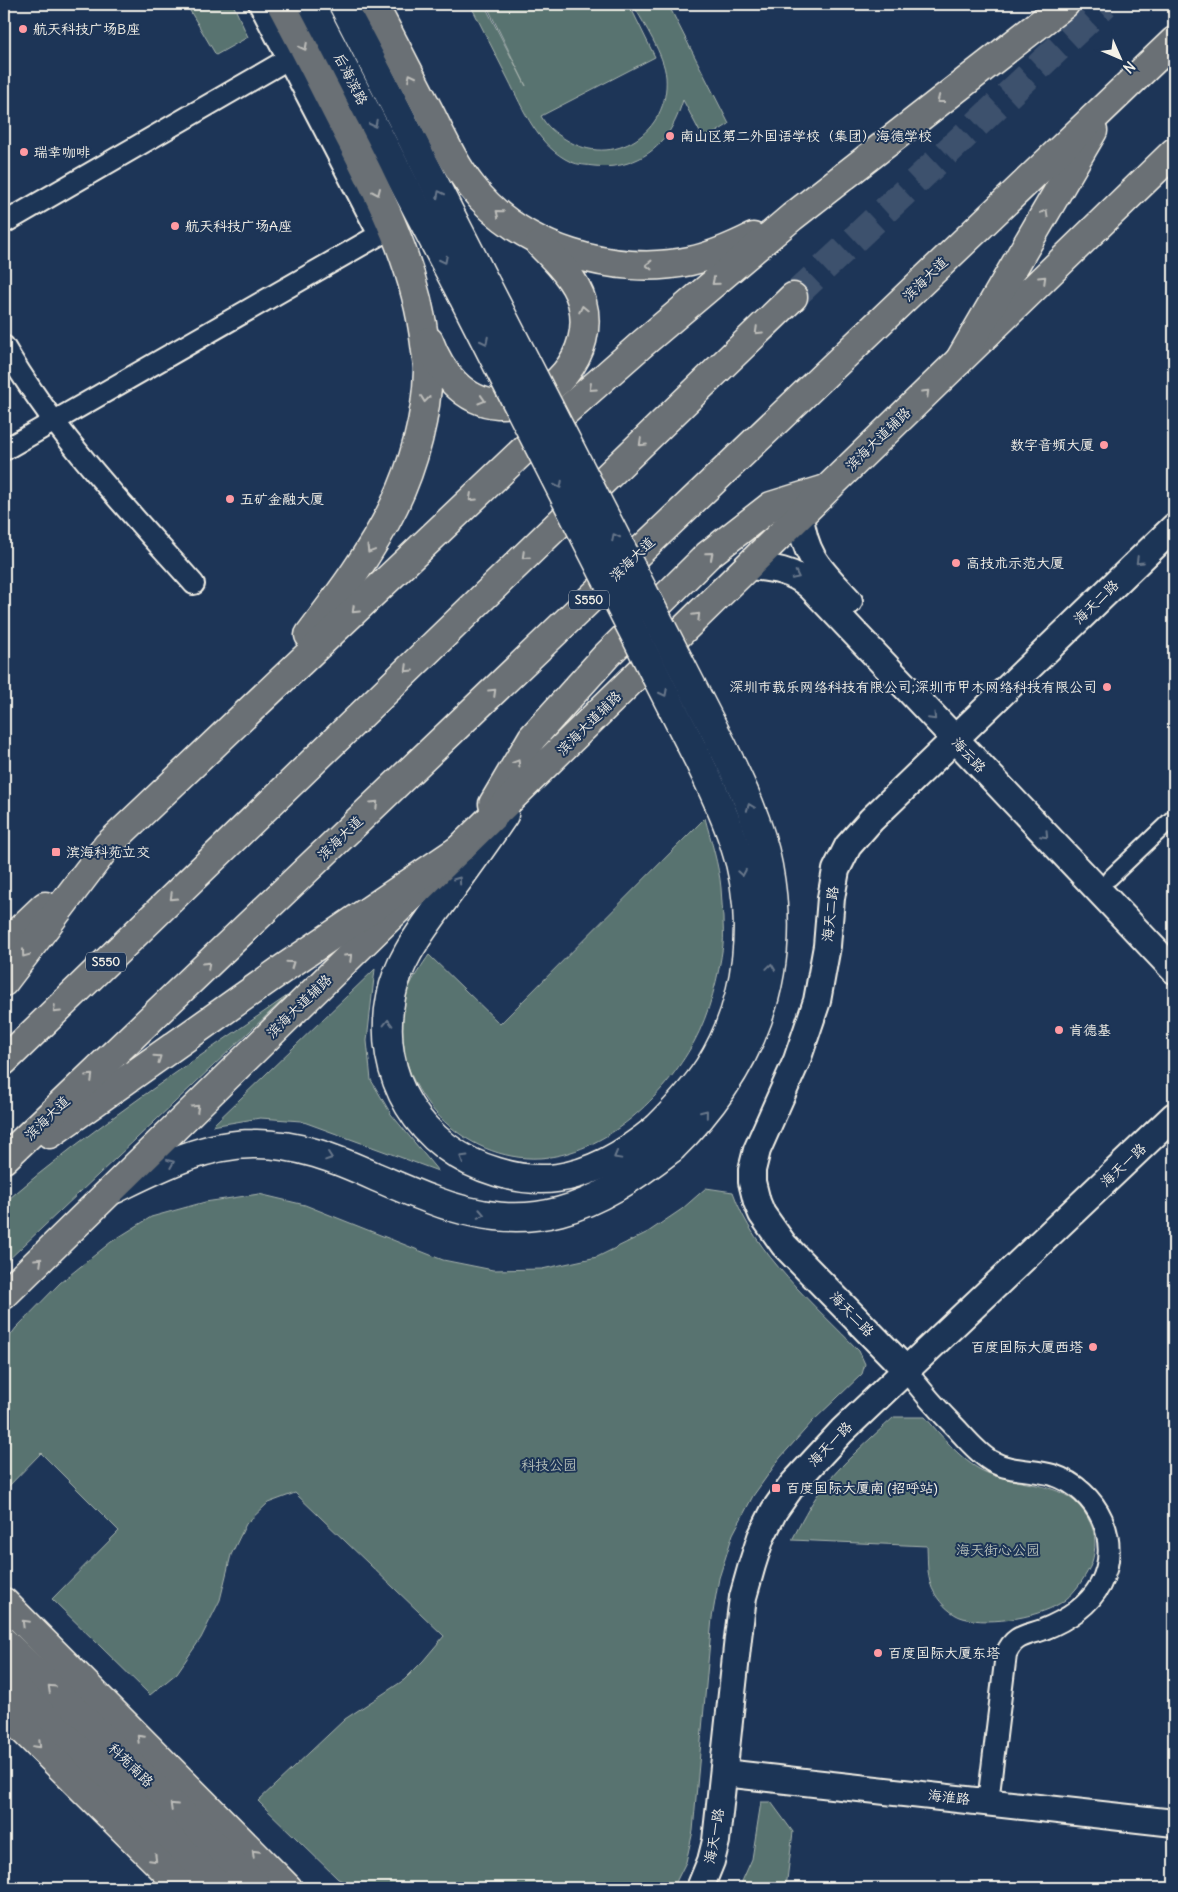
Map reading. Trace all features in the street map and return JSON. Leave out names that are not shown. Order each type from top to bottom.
[{"type":"main road","points":[[281,4],[380,199],[406,264],[422,323],[439,365],[460,388],[473,397],[498,404],[514,403],[530,398],[547,389],[562,377],[573,364],[581,349],[585,318],[582,302],[568,276],[547,251],[482,199],[460,170],[373,4]]},
{"type":"main road","name":"后海滨路","points":[[310,4],[463,297],[698,759],[735,844],[746,900],[748,930],[747,955],[734,1011],[724,1039],[664,1138]]},
{"type":"main road","name":"后海滨路","points":[[343,4],[722,745],[749,804],[760,835],[768,866],[772,896],[772,957],[768,985],[760,1015],[747,1048],[713,1103],[693,1128],[664,1138]]},
{"type":"main road","points":[[978,70],[1035,4]]},
{"type":"main road","points":[[4,945],[555,421],[642,344],[792,217],[1065,4]]},
{"type":"main road","name":"滨海大道","points":[[4,1159],[1174,41]]},
{"type":"main road","points":[[959,361],[1110,103]]},
{"type":"main road","name":"滨海大道辅路","points":[[4,1295],[800,515],[1174,152]]},
{"type":"main road","points":[[528,234],[545,243],[584,258],[607,263],[661,265],[689,262],[712,256],[792,217]]},
{"type":"main road","name":"S550","points":[[4,1061],[794,297]]},
{"type":"main road","points":[[258,703],[344,589],[370,550],[395,504],[413,456],[423,412],[428,370],[422,323]]},
{"type":"main road","points":[[4,1167],[292,963],[467,842],[532,738],[606,656],[708,556],[771,506],[828,488]]},
{"type":"main road","points":[[526,785],[418,936],[397,975],[391,995],[388,1042],[399,1086],[408,1106],[419,1123],[440,1142],[468,1162],[511,1176],[541,1179],[580,1173],[605,1163],[634,1146],[664,1138]]},
{"type":"main road","points":[[4,982],[108,846]]},
{"type":"main road","points":[[111,1191],[153,1170],[212,1149],[234,1145],[264,1144],[298,1148],[316,1153],[353,1166],[433,1201],[460,1209],[503,1217],[528,1217],[558,1213],[612,1191],[645,1170],[664,1138]]},
{"type":"main road","points":[[4,1602],[288,1888]]},
{"type":"main road","name":"科苑南路","points":[[4,1642],[221,1888]]},
{"type":"main road","name":"科苑南路","points":[[4,1677],[102,1755],[259,1888]]},
{"type":"main road","points":[[4,1711],[184,1888]]},
{"type":"street","points":[[4,450],[378,235],[259,4]]},
{"type":"street","points":[[4,223],[288,59]]},
{"type":"street","points":[[4,346],[29,388],[53,421],[125,507],[194,584]]},
{"type":"street","name":"海云路","points":[[800,515],[802,536],[807,548],[824,574],[961,733],[1174,970]]},
{"type":"street","name":"海天二路","points":[[906,1370],[784,1245],[772,1229],[753,1192],[752,1170],[760,1143],[797,1060],[818,1001],[827,946],[833,882],[841,857],[861,830],[1174,527]]},
{"type":"street","name":"海云路","points":[[748,566],[787,572],[804,580],[1110,878],[1174,945]]},
{"type":"street","points":[[1110,878],[1174,817]]},
{"type":"street","name":"海天一路","points":[[700,1888],[711,1861],[716,1841],[744,1597],[761,1537],[774,1511],[804,1471],[842,1431],[1174,1116]]},
{"type":"street","points":[[906,1370],[925,1396],[983,1455],[1004,1467],[1052,1475],[1075,1485],[1095,1505],[1106,1529],[1108,1549],[1106,1570],[1092,1597],[1082,1608],[1069,1617],[1043,1630],[1017,1639],[1010,1644],[1006,1654],[988,1802]]},
{"type":"street","name":"海淮路","points":[[724,1773],[1174,1823]]},
{"type":"green space","points":[[186,4],[233,4],[248,37],[216,55]]},
{"type":"green space","points":[[470,4],[484,4],[526,86],[486,4],[629,4],[655,57],[541,116],[551,129],[565,139],[583,147],[602,150],[619,148],[635,140],[648,129],[659,114],[665,97],[666,77],[662,59],[633,4],[668,4],[729,124],[704,140],[683,100],[675,121],[664,139],[657,147],[639,159],[611,166],[585,165],[571,162],[549,147],[533,126]]},
{"type":"green space","points":[[705,818],[720,879],[723,945],[716,982],[704,1020],[694,1042],[666,1083],[630,1119],[609,1134],[587,1146],[564,1154],[540,1158],[512,1156],[485,1148],[461,1135],[440,1117],[422,1095],[410,1071],[402,1044],[401,1016],[404,999],[410,984],[429,955],[500,1024]]},
{"type":"green space","points":[[375,969],[367,1041],[371,1080],[391,1114],[438,1171],[301,1121],[260,1118],[212,1126]]},
{"type":"green space","points":[[287,996],[4,1264],[4,1203],[37,1175],[107,1122]]},
{"type":"green space","name":"科技公园","points":[[706,1188],[733,1192],[755,1237],[770,1257],[787,1278],[859,1351],[865,1364],[862,1374],[812,1422],[780,1458],[753,1496],[733,1534],[719,1578],[712,1618],[693,1831],[686,1862],[673,1888],[357,1888],[338,1879],[258,1801],[345,1719],[404,1680],[444,1636],[295,1493],[268,1503],[246,1524],[231,1555],[220,1600],[201,1638],[177,1673],[150,1695],[52,1599],[119,1531],[41,1453],[4,1491],[4,1344],[16,1328],[60,1283],[111,1242],[151,1217],[205,1202],[259,1194],[305,1205],[443,1260],[493,1270],[542,1269],[597,1257],[648,1232],[682,1209]]},
{"type":"green space","name":"海天街心公园","points":[[894,1417],[925,1417],[957,1452],[979,1469],[994,1476],[1058,1491],[1083,1510],[1094,1532],[1094,1553],[1092,1563],[1087,1572],[1069,1597],[1044,1611],[1016,1618],[987,1621],[963,1618],[947,1609],[937,1598],[932,1588],[928,1570],[927,1546],[792,1540],[813,1502],[829,1480]]},
{"type":"green space","points":[[761,1802],[771,1802],[793,1832],[786,1888],[739,1888],[752,1859]]},
{"type":"tunnel","points":[[793,297],[1105,4]]},
{"type":"place","name":"航天科技广场B座","points":[[23,29]]},
{"type":"place","name":"南山区第二外国语学校（集团）海德学校","points":[[670,136]]},
{"type":"place","name":"瑞幸咖啡","points":[[24,152]]},
{"type":"place","name":"航天科技广场A座","points":[[175,226]]},
{"type":"place","name":"数字音频大厦","points":[[1104,445]]},
{"type":"place","name":"五矿金融大厦","points":[[230,499]]},
{"type":"place","name":"高技术示范大厦","points":[[956,563]]},
{"type":"place","name":"深圳市载乐网络科技有限公司;深圳市甲木网络科技有限公司","points":[[1107,687]]},
{"type":"place","name":"滨海科苑立交","points":[[56,852]]},
{"type":"place","name":"肯德基","points":[[1059,1030]]},
{"type":"place","name":"百度国际大厦西塔","points":[[1093,1347]]},
{"type":"place","name":"百度国际大厦南 (招呼站)","points":[[776,1488]]},
{"type":"place","name":"百度国际大厦东塔","points":[[878,1653]]}]
